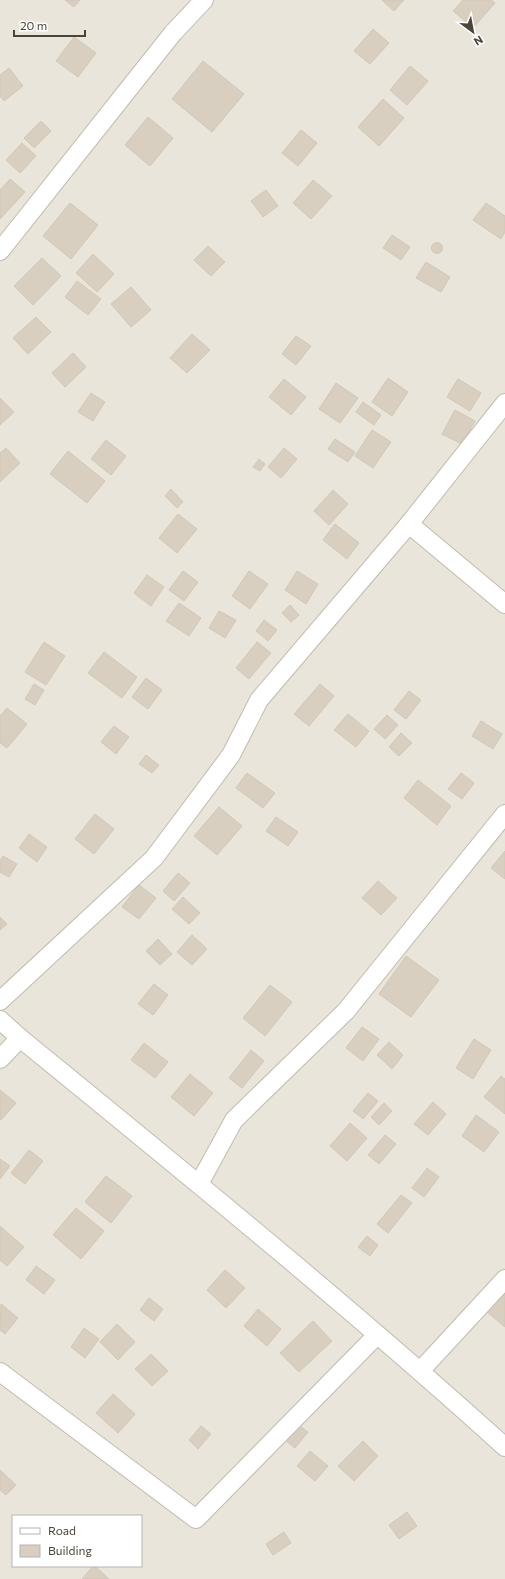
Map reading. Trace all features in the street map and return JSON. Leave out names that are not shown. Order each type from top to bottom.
[{"type":"street","points":[[0,251],[173,33],[204,0]]},
{"type":"street","points":[[0,1000],[154,858],[231,755],[259,700],[409,524],[505,403]]},
{"type":"street","points":[[409,524],[505,604]]},
{"type":"street","points":[[199,1184],[234,1120],[346,1011],[505,814]]},
{"type":"street","points":[[0,1020],[199,1184],[377,1335],[421,1370],[505,1447]]},
{"type":"street","points":[[0,1059],[20,1038]]},
{"type":"street","points":[[421,1370],[505,1279]]},
{"type":"street","points":[[0,1372],[196,1519],[377,1335]]},
{"type":"shaded area","points":[[0,0],[505,0],[505,1579],[0,1579]]},
{"type":"building","points":[[65,0],[80,0],[74,7]]},
{"type":"building","points":[[382,0],[404,0],[394,11]]},
{"type":"building","points":[[463,0],[491,0],[495,3],[473,28],[453,11]]},
{"type":"building","points":[[373,29],[389,43],[370,64],[354,51]]},
{"type":"building","points":[[74,37],[96,53],[78,77],[56,61]]},
{"type":"building","points":[[203,61],[244,94],[212,132],[172,99]]},
{"type":"building","points":[[410,66],[428,81],[407,105],[390,90]]},
{"type":"building","points":[[9,68],[23,86],[4,101],[0,96],[0,75]]},
{"type":"building","points":[[383,99],[404,118],[379,146],[358,127]]},
{"type":"building","points":[[148,117],[173,138],[150,166],[125,145]]},
{"type":"building","points":[[41,121],[51,131],[34,148],[24,138]]},
{"type":"building","points":[[301,130],[317,143],[298,166],[282,153]]},
{"type":"building","points":[[22,143],[36,156],[20,173],[6,160]]},
{"type":"building","points":[[10,179],[25,192],[0,219],[0,190]]},
{"type":"building","points":[[313,180],[332,196],[311,219],[293,203]]},
{"type":"building","points":[[266,190],[278,206],[263,217],[251,201]]},
{"type":"building","points":[[70,203],[98,225],[71,259],[43,236]]},
{"type":"building","points":[[486,203],[505,216],[505,232],[501,239],[473,220]]},
{"type":"building","points":[[392,235],[410,247],[401,260],[383,248]]},
{"type":"building","points":[[435,243],[439,243],[441,244],[441,252],[435,253],[432,250],[432,246]]},
{"type":"building","points":[[208,246],[225,262],[211,276],[194,260]]},
{"type":"building","points":[[93,254],[114,274],[97,292],[76,273]]},
{"type":"building","points":[[42,258],[61,276],[33,305],[14,286]]},
{"type":"building","points":[[426,262],[450,277],[441,292],[416,278]]},
{"type":"building","points":[[77,281],[101,299],[88,315],[65,297]]},
{"type":"building","points":[[131,287],[151,310],[131,327],[111,304]]},
{"type":"building","points":[[36,317],[51,332],[28,354],[13,338]]},
{"type":"building","points":[[192,334],[210,350],[187,373],[170,358]]},
{"type":"building","points":[[296,336],[311,346],[296,365],[282,354]]},
{"type":"building","points":[[73,353],[86,367],[65,387],[52,373]]},
{"type":"building","points":[[388,378],[408,392],[392,416],[372,402]]},
{"type":"building","points":[[284,379],[306,397],[291,415],[269,397]]},
{"type":"building","points":[[458,379],[481,393],[470,411],[447,397]]},
{"type":"building","points":[[336,383],[358,398],[340,423],[319,409]]},
{"type":"building","points":[[91,393],[105,402],[93,421],[78,412]]},
{"type":"building","points":[[0,398],[14,412],[0,425]]},
{"type":"building","points":[[363,402],[381,415],[374,425],[356,412]]},
{"type":"building","points":[[455,410],[475,421],[462,444],[442,434]]},
{"type":"building","points":[[372,430],[391,442],[373,468],[355,456]]},
{"type":"building","points":[[335,439],[355,452],[348,462],[328,449]]},
{"type":"building","points":[[106,440],[126,456],[111,475],[91,459]]},
{"type":"building","points":[[6,448],[20,463],[0,482],[0,453]]},
{"type":"building","points":[[284,448],[297,459],[281,478],[268,467]]},
{"type":"building","points":[[68,451],[105,481],[87,503],[50,474]]},
{"type":"building","points":[[259,459],[265,464],[260,471],[253,467]]},
{"type":"building","points":[[171,489],[183,502],[177,508],[165,496]]},
{"type":"building","points":[[333,490],[348,504],[329,525],[314,511]]},
{"type":"building","points":[[178,514],[197,529],[177,553],[159,538]]},
{"type":"building","points":[[335,524],[359,543],[347,559],[323,540]]},
{"type":"building","points":[[183,571],[198,582],[184,601],[169,590]]},
{"type":"building","points":[[249,571],[268,584],[250,609],[232,596]]},
{"type":"building","points":[[297,571],[318,584],[306,604],[285,590]]},
{"type":"building","points":[[147,575],[164,587],[151,606],[134,593]]},
{"type":"building","points":[[179,603],[201,618],[189,636],[166,621]]},
{"type":"building","points":[[290,605],[299,615],[291,622],[282,613]]},
{"type":"building","points":[[219,611],[236,620],[225,638],[209,628]]},
{"type":"building","points":[[264,620],[277,630],[268,641],[256,631]]},
{"type":"building","points":[[44,642],[65,656],[46,685],[25,672]]},
{"type":"building","points":[[257,642],[271,653],[249,679],[236,668]]},
{"type":"building","points":[[104,652],[137,677],[122,698],[88,673]]},
{"type":"building","points":[[146,678],[162,690],[148,709],[132,697]]},
{"type":"building","points":[[34,684],[44,690],[35,705],[25,699]]},
{"type":"building","points":[[320,684],[334,696],[309,726],[294,714]]},
{"type":"building","points":[[409,691],[421,700],[406,719],[394,710]]},
{"type":"building","points":[[7,708],[27,724],[7,748],[0,743],[0,716]]},
{"type":"building","points":[[348,714],[369,731],[356,747],[334,730]]},
{"type":"building","points":[[387,715],[398,725],[385,739],[374,729]]},
{"type":"building","points":[[481,721],[502,734],[493,749],[472,736]]},
{"type":"building","points":[[114,726],[129,737],[116,754],[101,742]]},
{"type":"building","points":[[401,733],[412,743],[399,756],[389,747]]},
{"type":"building","points":[[146,755],[159,765],[152,773],[139,764]]},
{"type":"building","points":[[247,773],[275,793],[263,808],[236,788]]},
{"type":"building","points":[[461,773],[474,783],[462,799],[448,789]]},
{"type":"building","points":[[418,780],[451,806],[437,825],[404,798]]},
{"type":"building","points":[[219,807],[242,826],[217,855],[194,836]]},
{"type":"building","points":[[95,814],[114,829],[94,854],[75,839]]},
{"type":"building","points":[[276,817],[298,832],[288,846],[266,831]]},
{"type":"building","points":[[29,834],[47,847],[37,862],[19,848]]},
{"type":"building","points":[[505,851],[505,879],[491,868]]},
{"type":"building","points":[[3,856],[17,864],[9,877],[0,872],[0,861]]},
{"type":"building","points":[[178,873],[190,883],[174,901],[163,891]]},
{"type":"building","points":[[378,881],[397,898],[381,915],[362,898]]},
{"type":"building","points":[[139,885],[156,898],[139,919],[122,907]]},
{"type":"building","points":[[183,897],[200,913],[189,924],[172,909]]},
{"type":"building","points":[[0,917],[7,924],[0,930]]},
{"type":"building","points":[[192,935],[207,949],[192,965],[177,952]]},
{"type":"building","points":[[158,939],[172,954],[160,965],[146,951]]},
{"type":"building","points":[[406,956],[439,980],[411,1017],[379,994]]},
{"type":"building","points":[[154,984],[168,995],[153,1015],[138,1004]]},
{"type":"building","points":[[270,985],[292,1002],[265,1036],[243,1018]]},
{"type":"building","points":[[362,1027],[379,1039],[363,1061],[346,1048]]},
{"type":"building","points":[[474,1039],[491,1050],[473,1079],[456,1068]]},
{"type":"building","points":[[389,1042],[403,1055],[392,1069],[377,1055]]},
{"type":"building","points":[[144,1043],[168,1062],[155,1078],[131,1060]]},
{"type":"building","points":[[251,1050],[264,1061],[242,1088],[229,1078]]},
{"type":"building","points":[[190,1074],[213,1093],[194,1116],[171,1097]]},
{"type":"building","points":[[501,1076],[505,1079],[505,1114],[484,1097]]},
{"type":"building","points":[[0,1090],[16,1103],[1,1120],[0,1118]]},
{"type":"building","points":[[368,1093],[378,1101],[363,1119],[353,1111]]},
{"type":"building","points":[[433,1102],[446,1114],[428,1135],[414,1124]]},
{"type":"building","points":[[384,1103],[392,1111],[379,1125],[371,1117]]},
{"type":"building","points":[[476,1115],[499,1132],[484,1152],[462,1136]]},
{"type":"building","points":[[350,1123],[367,1138],[347,1161],[330,1146]]},
{"type":"building","points":[[385,1135],[396,1144],[379,1164],[368,1155]]},
{"type":"building","points":[[29,1150],[43,1161],[25,1184],[11,1173]]},
{"type":"building","points":[[0,1159],[10,1166],[0,1179]]},
{"type":"building","points":[[427,1168],[439,1177],[424,1197],[412,1188]]},
{"type":"building","points":[[106,1176],[132,1196],[111,1223],[85,1202]]},
{"type":"building","points":[[401,1195],[412,1203],[388,1233],[377,1224]]},
{"type":"building","points":[[76,1208],[104,1231],[81,1259],[53,1235]]},
{"type":"building","points":[[0,1226],[24,1247],[7,1266],[0,1260]]},
{"type":"building","points":[[367,1236],[378,1245],[370,1256],[358,1247]]},
{"type":"building","points":[[36,1266],[55,1280],[44,1294],[26,1280]]},
{"type":"building","points":[[225,1270],[245,1288],[226,1308],[207,1290]]},
{"type":"building","points":[[505,1290],[505,1327],[486,1311]]},
{"type":"building","points":[[149,1298],[163,1309],[154,1321],[140,1310]]},
{"type":"building","points":[[1,1304],[18,1318],[5,1334],[0,1330]]},
{"type":"building","points":[[258,1309],[281,1329],[267,1346],[244,1326]]},
{"type":"building","points":[[313,1321],[332,1341],[299,1372],[280,1353]]},
{"type":"building","points":[[117,1324],[135,1342],[118,1360],[100,1342]]},
{"type":"building","points":[[84,1328],[99,1339],[85,1358],[71,1347]]},
{"type":"building","points":[[151,1354],[168,1371],[152,1386],[135,1369]]},
{"type":"building","points":[[113,1394],[135,1414],[118,1433],[96,1413]]},
{"type":"building","points":[[296,1423],[308,1432],[295,1448],[284,1439]]},
{"type":"building","points":[[201,1426],[211,1434],[198,1449],[189,1440]]},
{"type":"building","points":[[363,1441],[378,1456],[354,1481],[338,1466]]},
{"type":"building","points":[[310,1451],[328,1466],[315,1481],[297,1466]]},
{"type":"building","points":[[0,1470],[16,1485],[6,1495],[0,1490]]},
{"type":"building","points":[[407,1512],[417,1526],[399,1539],[389,1525]]},
{"type":"building","points":[[284,1532],[291,1543],[273,1555],[266,1544]]},
{"type":"building","points":[[92,1567],[96,1567],[109,1579],[82,1579]]}]
